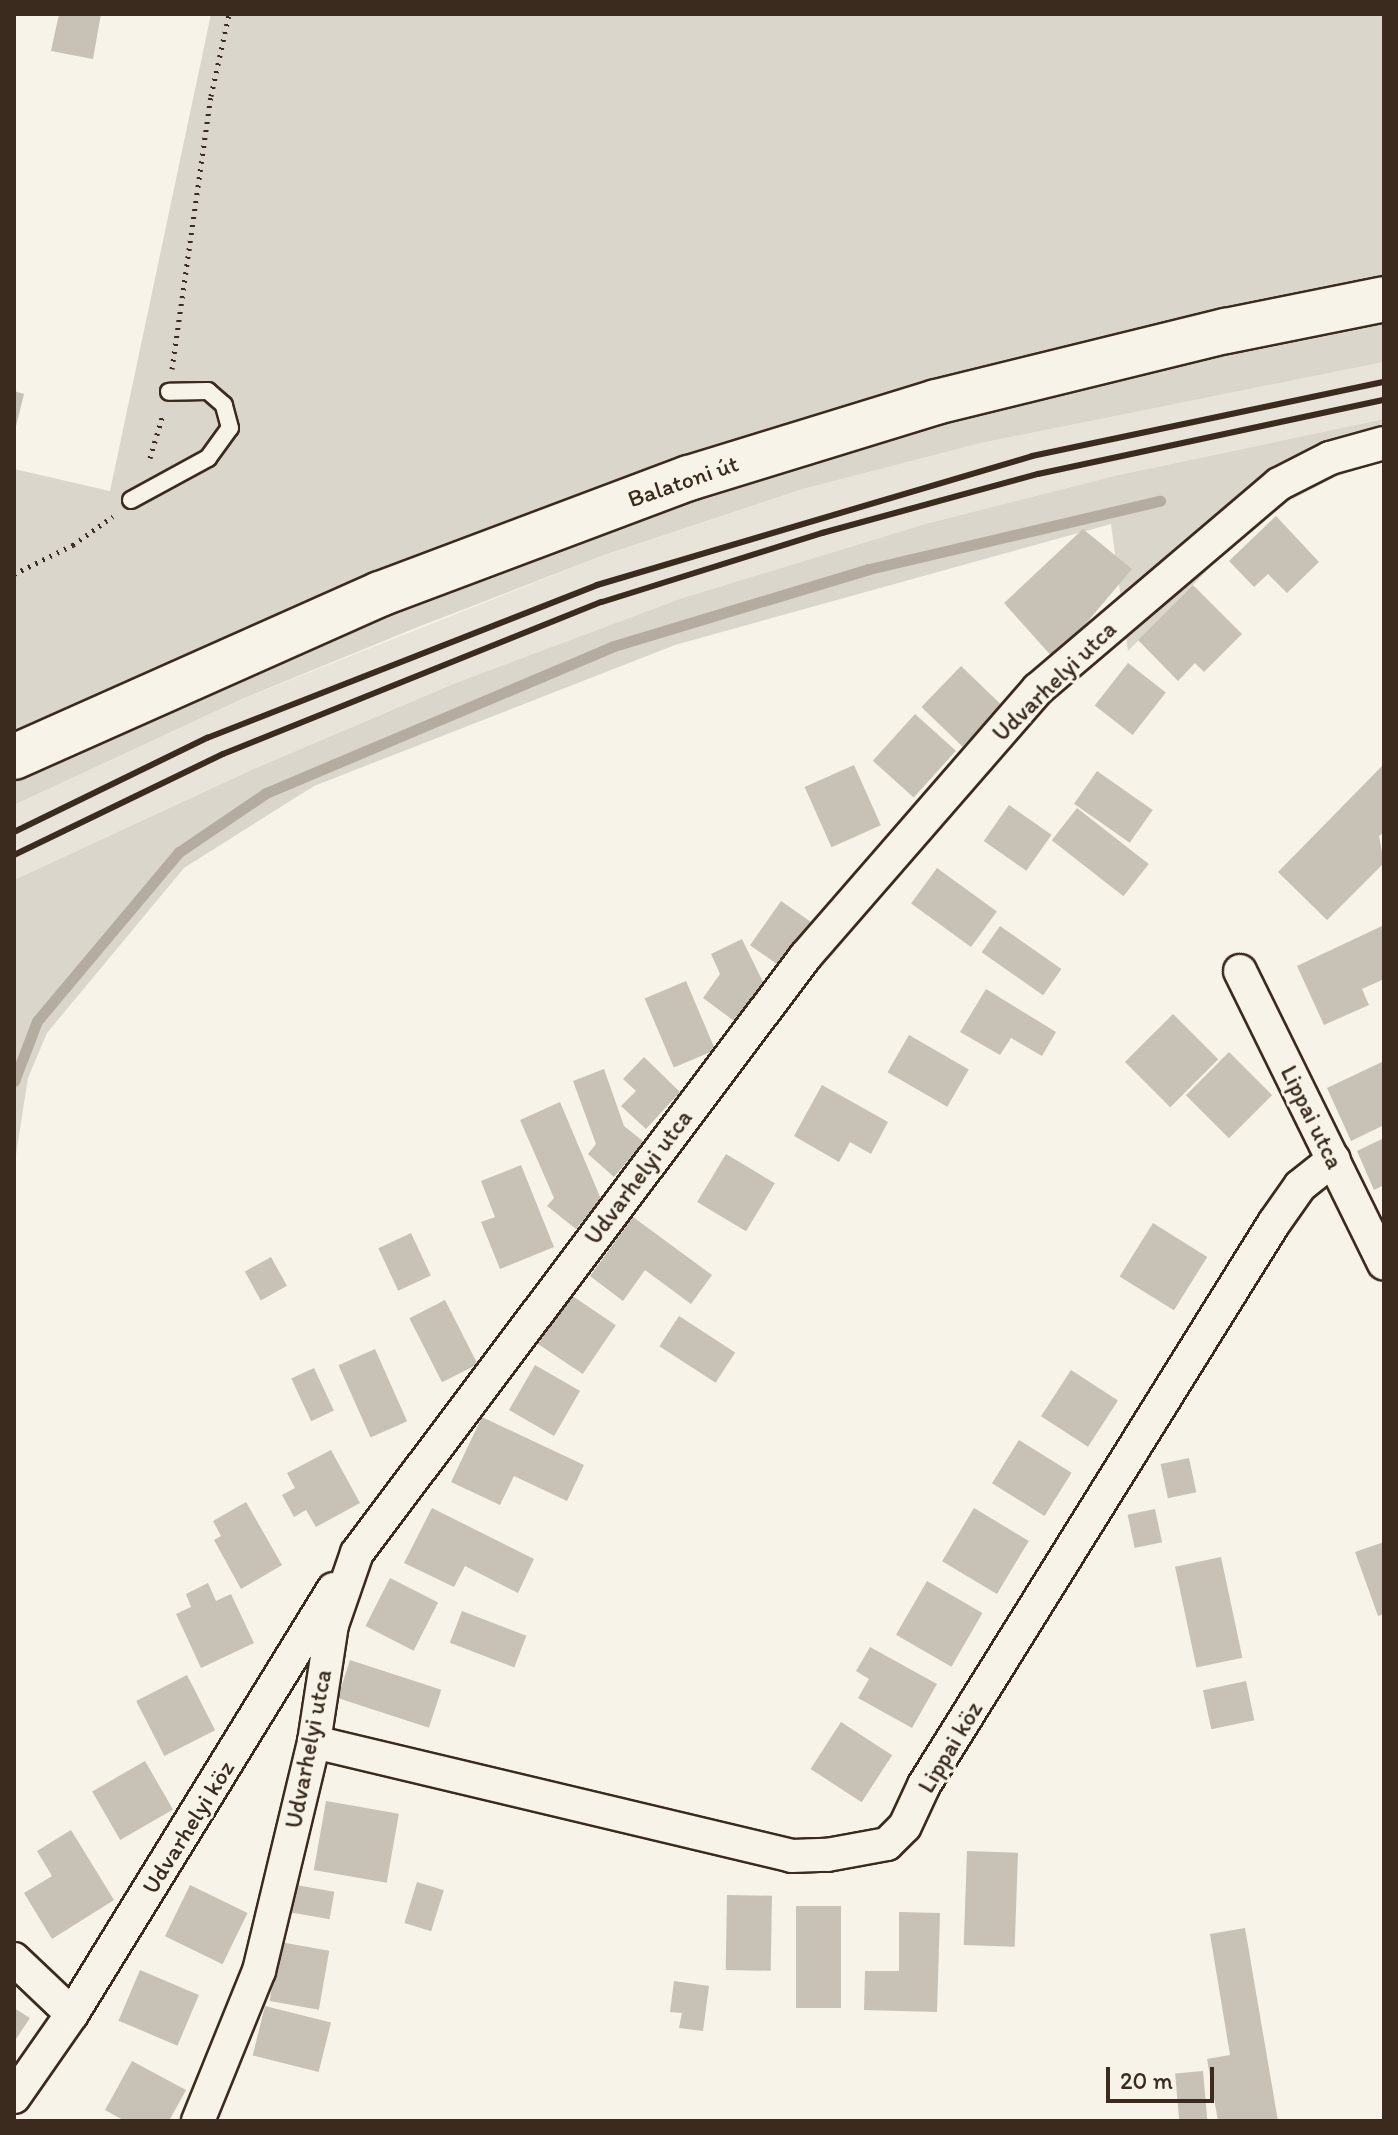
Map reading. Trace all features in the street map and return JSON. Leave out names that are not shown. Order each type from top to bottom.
[{"type":"main road","name":"Balatoni út","points":[[14,757],[380,594],[704,473],[936,402],[1226,331],[1384,299]]},
{"type":"street","name":"Udvarhelyi utca","points":[[198,2121],[259,1971],[314,1742],[332,1625],[357,1553],[805,957],[1038,689],[1279,484],[1330,458],[1384,443]]},
{"type":"street","name":"Lippai utca","points":[[1240,971],[1384,1264]]},
{"type":"street","name":"Lippai köz","points":[[314,1742],[792,1856],[827,1855],[887,1844],[905,1826],[924,1785],[1274,1223],[1300,1186],[1334,1159]]},
{"type":"street","name":"Udvarhelyi köz","points":[[14,2097],[72,2014],[240,1743],[283,1663],[357,1553]]},
{"type":"street","points":[[14,1959],[72,2014]]},
{"type":"lane","points":[[131,500],[208,458],[230,428],[224,405],[208,391],[169,392]]},
{"type":"path","points":[[14,574],[73,545],[131,500],[153,453],[169,392],[211,96],[229,14]]},
{"type":"shaded area","points":[[211,14],[1384,14],[1384,362],[981,443],[803,489],[604,555],[418,627],[242,699],[14,805],[14,469],[110,491]]},
{"type":"shaded area","points":[[1384,362],[1384,419],[1114,476],[929,523],[247,772],[14,880],[14,805],[242,699],[604,555],[803,489],[981,443]]},
{"type":"shaded area","points":[[1384,419],[1384,461],[1335,477],[1289,501],[1239,538],[1128,651],[1111,524],[675,645],[314,786],[184,868],[47,1033],[28,1078],[14,1167],[14,880],[247,772],[456,683],[683,598],[929,523],[1114,476]]},
{"type":"building","points":[[59,14],[101,14],[93,59],[51,51]]},
{"type":"building","points":[[14,391],[24,394],[15,430],[14,430]]},
{"type":"building","points":[[1276,516],[1319,562],[1287,593],[1268,574],[1254,587],[1229,561]]},
{"type":"building","points":[[1083,529],[1132,569],[1055,660],[1004,603]]},
{"type":"building","points":[[1193,585],[1242,634],[1204,672],[1195,663],[1178,681],[1138,640]]},
{"type":"building","points":[[1128,663],[1166,693],[1133,735],[1095,706]]},
{"type":"building","points":[[961,666],[1002,706],[962,747],[921,707]]},
{"type":"building","points":[[915,714],[956,751],[914,798],[873,761]]},
{"type":"building","points":[[1384,764],[1384,832],[1379,836],[1384,863],[1327,920],[1278,872]]},
{"type":"building","points":[[854,765],[881,825],[832,847],[805,787]]},
{"type":"building","points":[[1097,771],[1153,810],[1130,843],[1074,804]]},
{"type":"building","points":[[1009,805],[1052,835],[1026,871],[984,841]]},
{"type":"building","points":[[1077,808],[1149,864],[1123,896],[1052,840]]},
{"type":"building","points":[[937,868],[997,911],[971,947],[911,904]]},
{"type":"building","points":[[781,901],[811,922],[780,966],[750,945]]},
{"type":"building","points":[[1384,925],[1384,979],[1362,989],[1369,1005],[1324,1025],[1297,966]]},
{"type":"building","points":[[1000,926],[1061,969],[1043,995],[982,952]]},
{"type":"building","points":[[742,939],[767,990],[741,1026],[703,998],[720,974],[711,954]]},
{"type":"building","points":[[686,981],[715,1050],[674,1068],[645,999]]},
{"type":"building","points":[[986,989],[1056,1032],[1042,1056],[1011,1038],[1000,1055],[960,1032]]},
{"type":"building","points":[[1173,1014],[1218,1059],[1170,1107],[1125,1062]]},
{"type":"building","points":[[909,1035],[969,1070],[947,1107],[888,1072]]},
{"type":"building","points":[[1229,1052],[1272,1095],[1229,1138],[1186,1095]]},
{"type":"building","points":[[644,1057],[680,1092],[646,1129],[621,1106],[636,1091],[623,1079]]},
{"type":"building","points":[[1384,1061],[1384,1125],[1351,1141],[1327,1088]]},
{"type":"building","points":[[604,1069],[624,1126],[644,1142],[614,1177],[588,1154],[596,1144],[573,1081]]},
{"type":"building","points":[[822,1085],[888,1122],[871,1154],[850,1142],[839,1162],[794,1136]]},
{"type":"building","points":[[560,1102],[601,1199],[576,1229],[547,1206],[554,1198],[520,1120]]},
{"type":"building","points":[[1384,1138],[1384,1185],[1374,1190],[1357,1151]]},
{"type":"building","points":[[726,1154],[775,1183],[746,1231],[697,1202]]},
{"type":"building","points":[[521,1165],[554,1247],[500,1269],[481,1222],[495,1217],[481,1181]]},
{"type":"building","points":[[633,1217],[712,1275],[691,1304],[645,1270],[623,1301],[590,1276]]},
{"type":"building","points":[[1153,1223],[1207,1257],[1174,1310],[1120,1276]]},
{"type":"building","points":[[411,1233],[431,1276],[398,1291],[378,1248]]},
{"type":"building","points":[[271,1257],[287,1286],[261,1300],[245,1272]]},
{"type":"building","points":[[571,1295],[616,1325],[583,1374],[538,1344]]},
{"type":"building","points":[[445,1300],[478,1364],[442,1382],[409,1318]]},
{"type":"building","points":[[679,1316],[735,1352],[716,1383],[659,1346]]},
{"type":"building","points":[[375,1349],[407,1421],[371,1437],[338,1365]]},
{"type":"building","points":[[535,1365],[580,1391],[554,1436],[509,1410]]},
{"type":"building","points":[[314,1368],[334,1411],[311,1421],[291,1379]]},
{"type":"building","points":[[1071,1370],[1118,1400],[1088,1447],[1041,1416]]},
{"type":"building","points":[[482,1417],[584,1465],[567,1501],[514,1476],[500,1505],[451,1482]]},
{"type":"building","points":[[1019,1440],[1072,1473],[1045,1516],[992,1483]]},
{"type":"building","points":[[331,1450],[360,1503],[316,1527],[306,1510],[294,1517],[282,1495],[295,1488],[287,1473]]},
{"type":"building","points":[[1189,1458],[1196,1492],[1168,1498],[1161,1464]]},
{"type":"building","points":[[246,1502],[282,1565],[241,1589],[214,1540],[221,1536],[213,1521]]},
{"type":"building","points":[[432,1508],[534,1559],[518,1593],[465,1566],[454,1587],[404,1563]]},
{"type":"building","points":[[974,1508],[1029,1541],[997,1594],[942,1561]]},
{"type":"building","points":[[1155,1509],[1162,1542],[1135,1548],[1128,1515]]},
{"type":"building","points":[[1384,1542],[1384,1614],[1378,1616],[1355,1552]]},
{"type":"building","points":[[1221,1557],[1242,1658],[1196,1668],[1175,1567]]},
{"type":"building","points":[[390,1578],[438,1603],[414,1651],[365,1626]]},
{"type":"building","points":[[927,1581],[982,1613],[951,1667],[896,1635]]},
{"type":"building","points":[[208,1583],[216,1601],[231,1594],[254,1643],[201,1668],[176,1614],[191,1607],[186,1594]]},
{"type":"building","points":[[462,1611],[526,1636],[514,1667],[450,1643]]},
{"type":"building","points":[[870,1647],[937,1684],[912,1728],[858,1698],[869,1679],[856,1671]]},
{"type":"building","points":[[350,1660],[441,1690],[429,1728],[338,1698]]},
{"type":"building","points":[[187,1675],[215,1730],[164,1756],[136,1701]]},
{"type":"building","points":[[1246,1681],[1254,1720],[1211,1729],[1203,1690]]},
{"type":"building","points":[[841,1722],[892,1755],[862,1802],[811,1769]]},
{"type":"building","points":[[145,1761],[173,1809],[120,1840],[92,1792]]},
{"type":"building","points":[[326,1801],[399,1814],[387,1883],[314,1870]]},
{"type":"building","points":[[71,1830],[114,1900],[52,1939],[24,1893],[52,1876],[37,1851]]},
{"type":"building","points":[[967,1851],[1018,1853],[1015,1947],[964,1945]]},
{"type":"building","points":[[417,1882],[444,1890],[431,1931],[404,1923]]},
{"type":"building","points":[[190,1885],[248,1913],[223,1964],[165,1936]]},
{"type":"building","points":[[296,1885],[334,1892],[330,1919],[291,1913]]},
{"type":"building","points":[[727,1895],[772,1896],[771,1971],[726,1970]]},
{"type":"building","points":[[796,1906],[841,1906],[841,2008],[796,2008]]},
{"type":"building","points":[[899,1912],[940,1913],[937,2012],[864,2010],[865,1971],[899,1971]]},
{"type":"building","points":[[1245,1928],[1278,2121],[1218,2121],[1207,2059],[1230,2055],[1210,1934]]},
{"type":"building","points":[[280,1942],[329,1951],[319,2010],[270,2001]]},
{"type":"building","points":[[140,1970],[199,1995],[177,2046],[119,2021]]},
{"type":"building","points":[[674,1981],[709,1986],[703,2031],[679,2028],[682,2013],[670,2012]]},
{"type":"building","points":[[265,2006],[331,2022],[319,2072],[253,2055]]},
{"type":"building","points":[[14,2008],[30,2018],[14,2042]]},
{"type":"building","points":[[132,2061],[186,2090],[169,2121],[125,2121],[105,2110]]},
{"type":"building","points":[[1203,2071],[1207,2121],[1179,2121],[1175,2073]]},
{"type":"waterway","points":[[14,1081],[37,1021],[179,852],[266,793],[614,646],[869,569],[1160,501]]},
{"type":"railway","points":[[14,832],[207,738],[597,585],[1032,456],[1384,382]]},
{"type":"railway","points":[[14,855],[223,754],[602,602],[822,533],[1038,474],[1384,400]]}]
